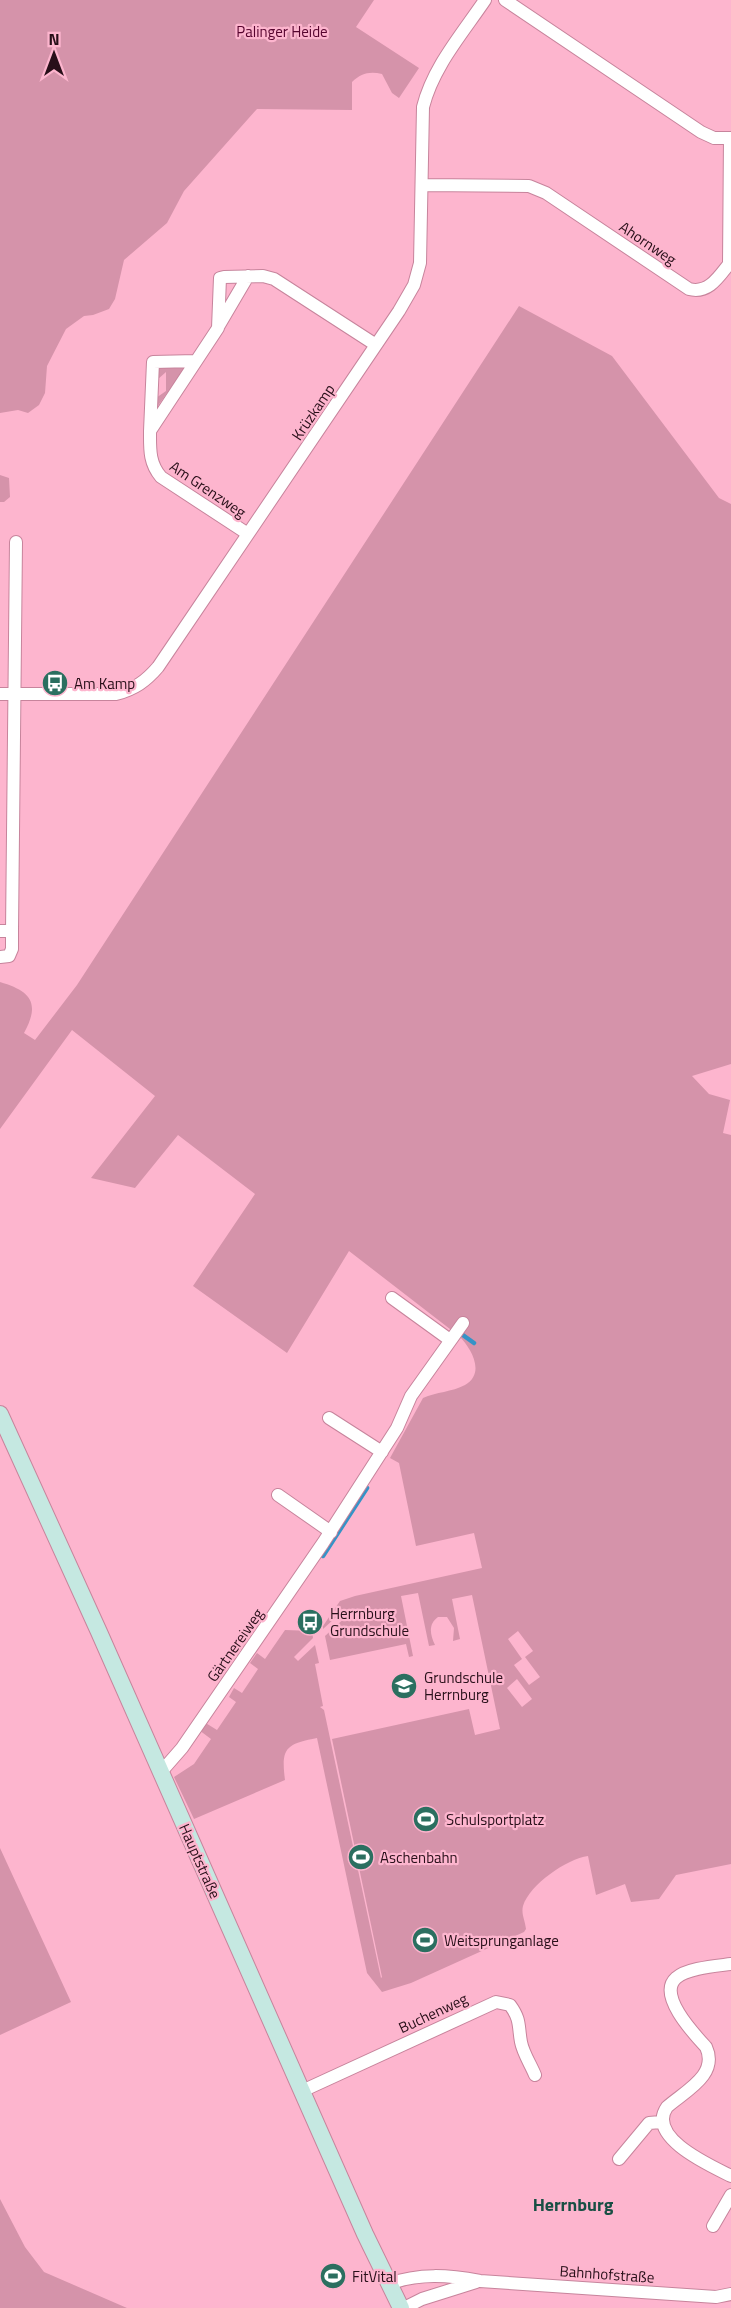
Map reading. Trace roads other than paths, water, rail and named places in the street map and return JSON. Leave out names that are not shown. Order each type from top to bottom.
[{"type":"main road","name":"Hauptstraße","points":[[0,1414],[388,2284],[403,2308]]},
{"type":"street","name":"Krüzkamp","points":[[0,694],[116,694],[129,691],[142,683],[158,667],[399,312],[418,275],[422,240],[423,107],[435,73],[485,0]]},
{"type":"street","name":"Ahornweg","points":[[423,185],[529,186],[546,193],[689,289],[698,291],[714,282],[729,264],[730,138],[714,138],[701,132],[504,0]]},
{"type":"street","points":[[150,431],[218,328],[248,276]]},
{"type":"street","points":[[218,328],[220,278],[263,276],[274,279],[376,345]]},
{"type":"street","name":"Am Grenzweg","points":[[196,361],[153,363],[150,431],[152,463],[161,477],[248,534]]},
{"type":"street","points":[[0,957],[11,953],[6,931],[16,542]]},
{"type":"street","points":[[392,1298],[450,1341]]},
{"type":"street","name":"Gärtnereiweg","points":[[161,1772],[182,1748],[331,1532],[397,1428],[411,1396],[463,1323]]},
{"type":"street","points":[[329,1418],[382,1452]]},
{"type":"street","points":[[278,1495],[331,1532]]},
{"type":"street","points":[[731,1964],[687,1973],[675,1979],[671,1985],[670,1992],[674,2006],[706,2047],[710,2063],[706,2074],[667,2107],[662,2114],[661,2121],[664,2132],[683,2148],[731,2176]]},
{"type":"street","name":"Buchenweg","points":[[302,2091],[496,2002],[510,2005],[515,2012],[520,2023],[521,2042],[535,2075]]},
{"type":"street","points":[[619,2159],[649,2123],[661,2121]]},
{"type":"street","points":[[713,2226],[731,2195]]},
{"type":"street","name":"Bahnhofstraße","points":[[388,2284],[404,2278],[423,2275],[716,2297],[731,2294]]},
{"type":"street","name":"Bahnhofstraße","points":[[403,2308],[422,2299],[480,2281]]},
{"type":"waterway","points":[[460,1333],[474,1343]]},
{"type":"waterway","points":[[323,1556],[367,1488]]},
{"type":"place","name":"Am Kamp","points":[[55,683]]},
{"type":"place","name":"Herrnburg Grundschule","points":[[310,1622]]},
{"type":"place","name":"Grundschule Herrnburg","points":[[404,1686]]},
{"type":"place","name":"Schulsportplatz","points":[[426,1819]]},
{"type":"place","name":"Aschenbahn","points":[[361,1857]]},
{"type":"place","name":"Weitsprunganlage","points":[[425,1940]]},
{"type":"place","name":"FitVital","points":[[333,2276]]},
{"type":"district","name":"Herrnburg","points":[[573,2204]]},
{"type":"park label","name":"Palinger Heide","points":[[282,31]]}]
